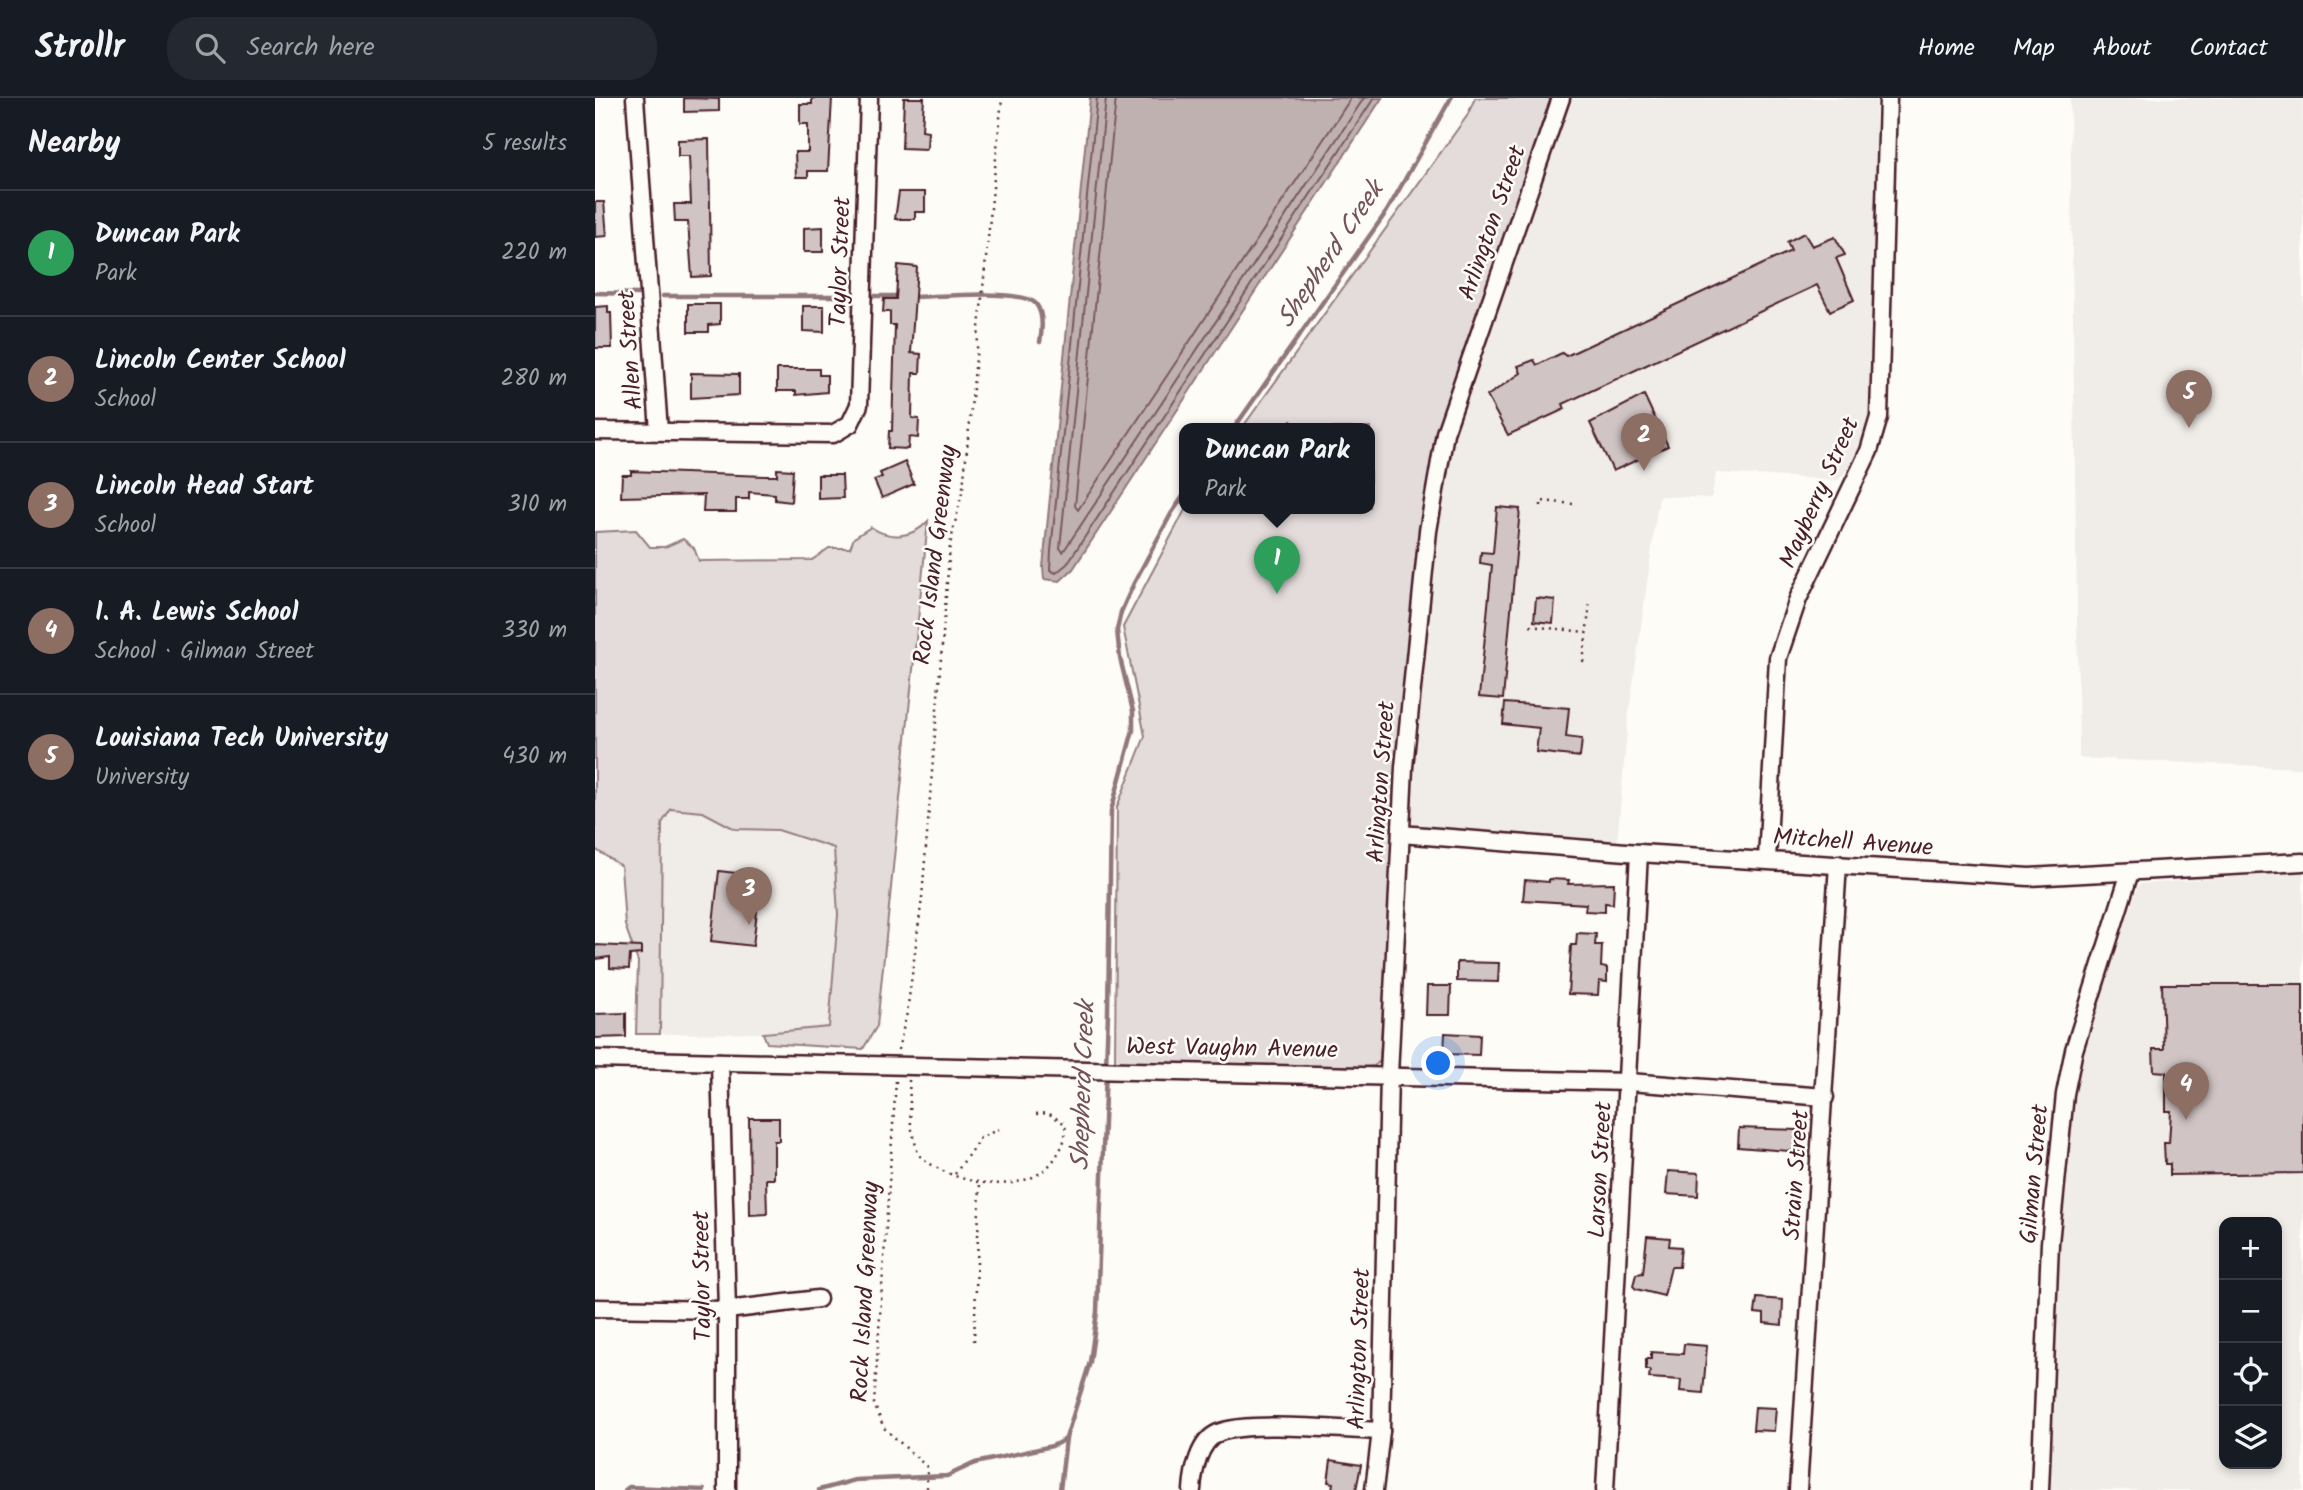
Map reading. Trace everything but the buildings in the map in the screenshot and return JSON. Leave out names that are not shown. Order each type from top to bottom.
[{"type":"street","name":"Allen Street","points":[[635,98],[659,431]]},
{"type":"street","name":"Taylor Street","points":[[659,431],[832,434],[850,424],[859,405],[869,98]]},
{"type":"street","name":"Arlington Street","points":[[1374,1490],[1381,1431],[1389,1075],[1401,834],[1410,699],[1439,456],[1561,98]]},
{"type":"street","name":"Mayberry Street","points":[[1767,859],[1779,658],[1798,599],[1869,451],[1878,417],[1888,98]]},
{"type":"street","points":[[595,431],[659,431]]},
{"type":"street","name":"Mitchell Avenue","points":[[1401,834],[1639,853],[2029,877],[2303,862]]},
{"type":"street","name":"Larson Street","points":[[1605,1490],[1629,1082],[1639,853]]},
{"type":"street","name":"Strain Street","points":[[1798,1490],[1838,864]]},
{"type":"street","name":"Gilman Street","points":[[2040,1490],[2050,1243],[2065,1094],[2074,1050],[2130,872]]},
{"type":"street","name":"West Vaughn Avenue","points":[[595,1059],[1629,1082],[1825,1097]]},
{"type":"street","name":"Taylor Street","points":[[720,1062],[727,1310],[727,1490]]},
{"type":"street","points":[[595,1308],[727,1310],[818,1300]]},
{"type":"street","points":[[1192,1486],[1199,1455],[1207,1441],[1217,1433],[1235,1429],[1305,1428],[1381,1431]]},
{"type":"path","name":"Rock Island Greenway","points":[[896,1057],[913,977],[950,545],[963,488],[1002,98]]},
{"type":"path","points":[[1541,506],[1541,501],[1574,504]]},
{"type":"path","points":[[1583,662],[1590,602]]},
{"type":"path","points":[[1530,626],[1586,632]]},
{"type":"path","name":"Rock Island Greenway","points":[[897,1074],[874,1404],[884,1428],[922,1462],[929,1472],[927,1490]]},
{"type":"path","points":[[909,1077],[911,1126],[918,1154],[955,1174],[980,1183],[997,1185],[1017,1182],[1037,1175],[1052,1164],[1065,1139],[1065,1124],[1055,1115],[1036,1114]]},
{"type":"path","points":[[955,1174],[980,1138],[999,1129]]},
{"type":"path","points":[[974,1341],[980,1183]]},
{"type":"shaded area","points":[[1475,98],[1551,98],[1433,453],[1420,530],[1408,649],[1395,804],[1380,1061],[1374,1066],[1364,1067],[1115,1062],[1117,807],[1145,736],[1123,627],[1183,514],[1375,514],[1375,423],[1246,423],[1467,116]]},
{"type":"shaded area","points":[[1568,98],[1876,98],[1875,402],[1867,434],[1861,449],[1839,480],[1716,473],[1711,498],[1659,496],[1628,720],[1617,843],[1427,829],[1413,824],[1410,814],[1409,794],[1436,509],[1443,469]]},
{"type":"shaded area","points":[[2070,98],[2303,98],[2303,768],[2079,758]]},
{"type":"shaded area","points":[[928,521],[877,1026],[863,1049],[767,1043],[763,1033],[829,1027],[838,915],[834,848],[778,830],[735,829],[703,812],[671,809],[662,823],[660,1034],[636,1034],[638,962],[625,925],[621,866],[595,849],[595,532],[636,530],[650,547],[665,547],[683,539],[694,548],[699,561],[812,560],[829,548],[850,548],[854,538],[871,527],[885,534],[901,535],[915,531]]},
{"type":"shaded area","points":[[672,809],[703,812],[735,829],[778,830],[834,848],[838,915],[829,1027],[763,1033],[660,1034],[662,823]]},
{"type":"shaded area","points":[[2303,872],[2303,1490],[2049,1490],[2059,1215],[2073,1087],[2088,1030],[2139,884]]},
{"type":"water","points":[[1090,98],[1382,98],[1073,569],[1060,581],[1044,579],[1043,567]]},
{"type":"waterway","name":"Shepherd Creek","points":[[1238,423],[1387,211],[1451,98]]},
{"type":"waterway","points":[[595,293],[638,294]]},
{"type":"waterway","points":[[912,297],[997,295],[1028,299],[1036,304],[1040,313],[1040,342]]},
{"type":"waterway","points":[[663,296],[850,296]]},
{"type":"waterway","points":[[872,296],[899,296]]},
{"type":"waterway","name":"Shepherd Creek","points":[[1060,1490],[1066,1438],[1090,1362],[1097,1312],[1108,1013],[1111,811],[1133,730],[1133,711],[1120,658],[1117,630],[1121,612],[1134,583],[1179,502]]},
{"type":"waterway","name":"Shepherd Creek","points":[[819,1490],[855,1480],[947,1476],[975,1463],[1052,1446],[1066,1439]]},
{"type":"waterway","name":"Shepherd Creek","points":[[625,1490],[629,1487],[704,1490]]},
{"type":"place","name":"Louisiana Tech University","points":[[2189,428]]},
{"type":"place","name":"Lincoln Center School","points":[[1644,471]]},
{"type":"place","name":"Duncan Park","points":[[1277,594]]},
{"type":"place","name":"Lincoln Head Start","points":[[749,925]]},
{"type":"place","name":"I. A. Lewis School","points":[[2186,1120]]}]
